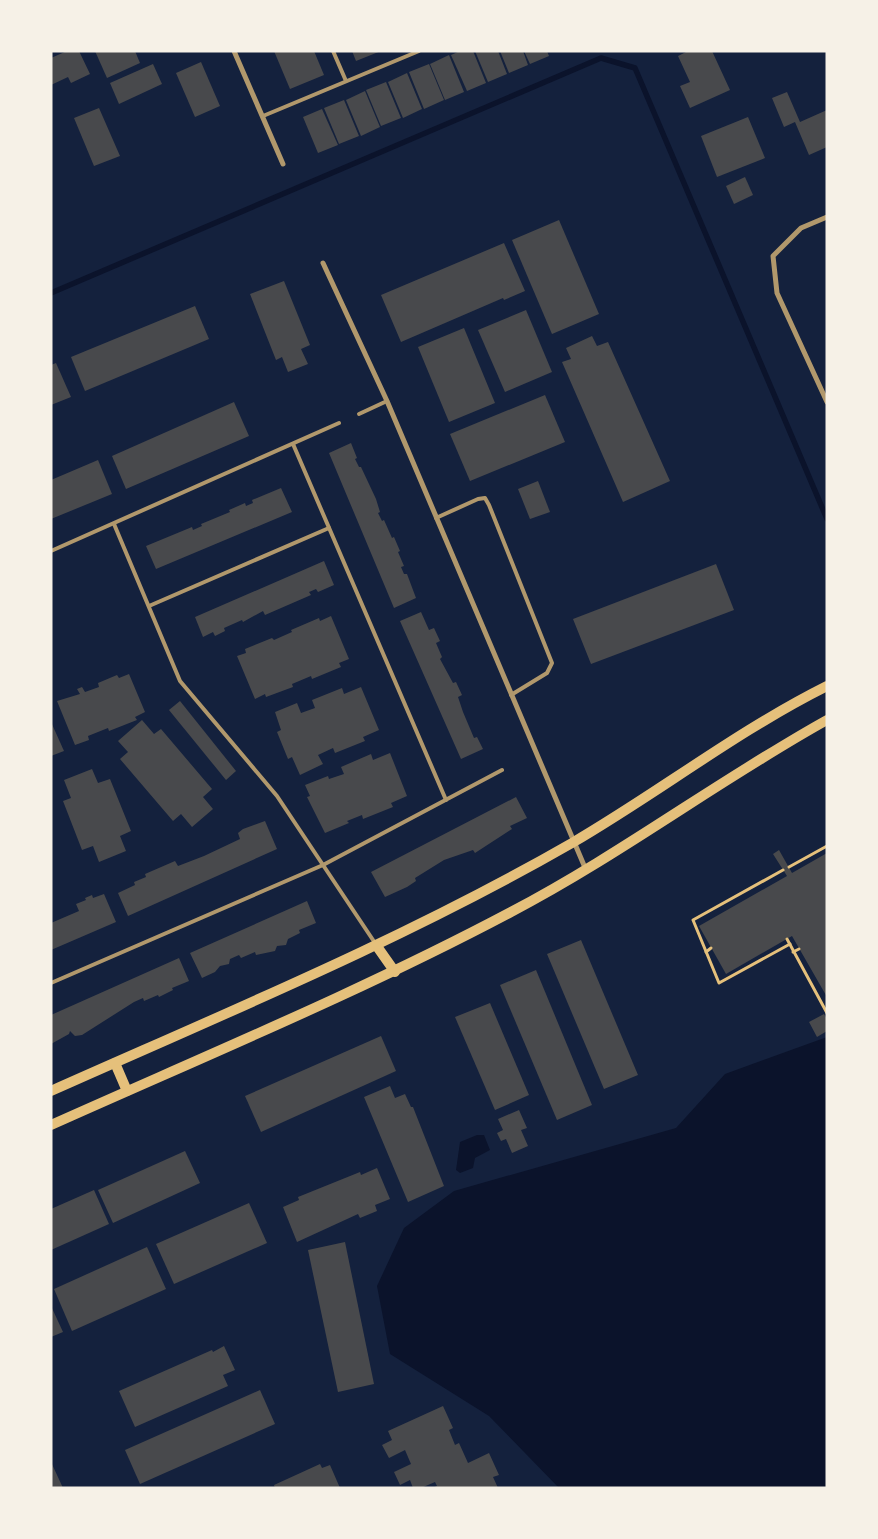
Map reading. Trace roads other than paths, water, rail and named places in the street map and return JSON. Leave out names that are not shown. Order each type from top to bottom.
[{"type":"main road","points":[[51,1091],[376,945],[573,842],[736,737],[827,686]]},
{"type":"main road","points":[[51,1125],[395,972],[512,912],[586,870],[749,766],[827,720]]},
{"type":"main road","points":[[376,945],[395,972]]},
{"type":"main road","points":[[115,1063],[127,1091]]},
{"type":"street","points":[[234,51],[283,164]]},
{"type":"street","points":[[827,217],[801,228],[773,256],[777,293],[827,402]]},
{"type":"street","points":[[323,263],[387,401],[586,870]]},
{"type":"lane","points":[[333,51],[346,81]]},
{"type":"lane","points":[[263,116],[418,51]]},
{"type":"lane","points":[[359,414],[387,401]]},
{"type":"lane","points":[[51,551],[339,423]]},
{"type":"lane","points":[[293,444],[446,800]]},
{"type":"lane","points":[[436,518],[478,499],[485,498],[489,505],[552,663],[547,673],[511,695]]},
{"type":"lane","points":[[114,524],[180,681],[277,796],[376,945]]},
{"type":"lane","points":[[148,606],[329,528]]},
{"type":"lane","points":[[51,983],[323,864],[502,770]]},
{"type":"water","points":[[827,1037],[827,1488],[559,1488],[489,1416],[390,1354],[377,1286],[404,1228],[454,1191],[676,1128],[725,1074]]},
{"type":"water","points":[[477,1135],[484,1135],[490,1150],[475,1158],[473,1168],[460,1173],[456,1170],[460,1142]]},
{"type":"waterway","points":[[51,293],[601,58],[635,68],[827,519]]}]
